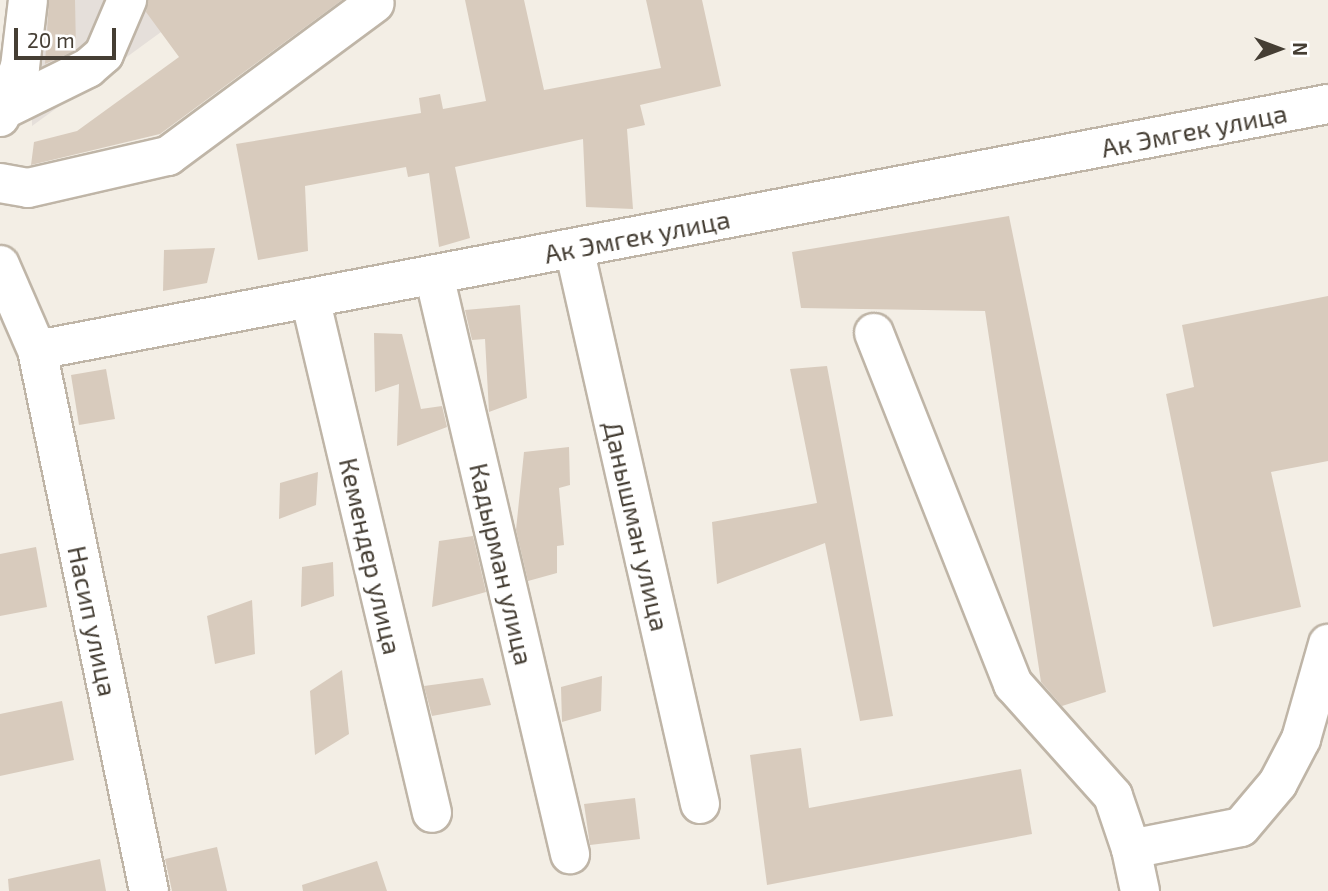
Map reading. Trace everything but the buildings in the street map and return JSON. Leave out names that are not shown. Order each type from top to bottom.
[{"type":"street","points":[[1,114],[20,67],[28,0]]},
{"type":"street","points":[[1,114],[88,68],[104,54],[127,0]]},
{"type":"street","points":[[0,183],[28,188],[168,156],[375,4]]},
{"type":"street","name":"Ак Эмгек улица","points":[[37,350],[1328,104]]},
{"type":"street","name":"Данышман улица","points":[[574,248],[700,804]]},
{"type":"street","points":[[0,265],[37,350]]},
{"type":"street","name":"Кадырман улица","points":[[434,275],[570,854]]},
{"type":"street","name":"Кемендер улица","points":[[310,298],[432,813]]},
{"type":"street","points":[[874,333],[1013,684],[1113,796],[1131,849],[1140,891]]},
{"type":"street","name":"Насип улица","points":[[37,350],[149,891]]},
{"type":"street","points":[[1131,849],[1241,827],[1278,783],[1301,739],[1328,645]]},
{"type":"shaded area","points":[[31,0],[205,0],[32,126]]}]
